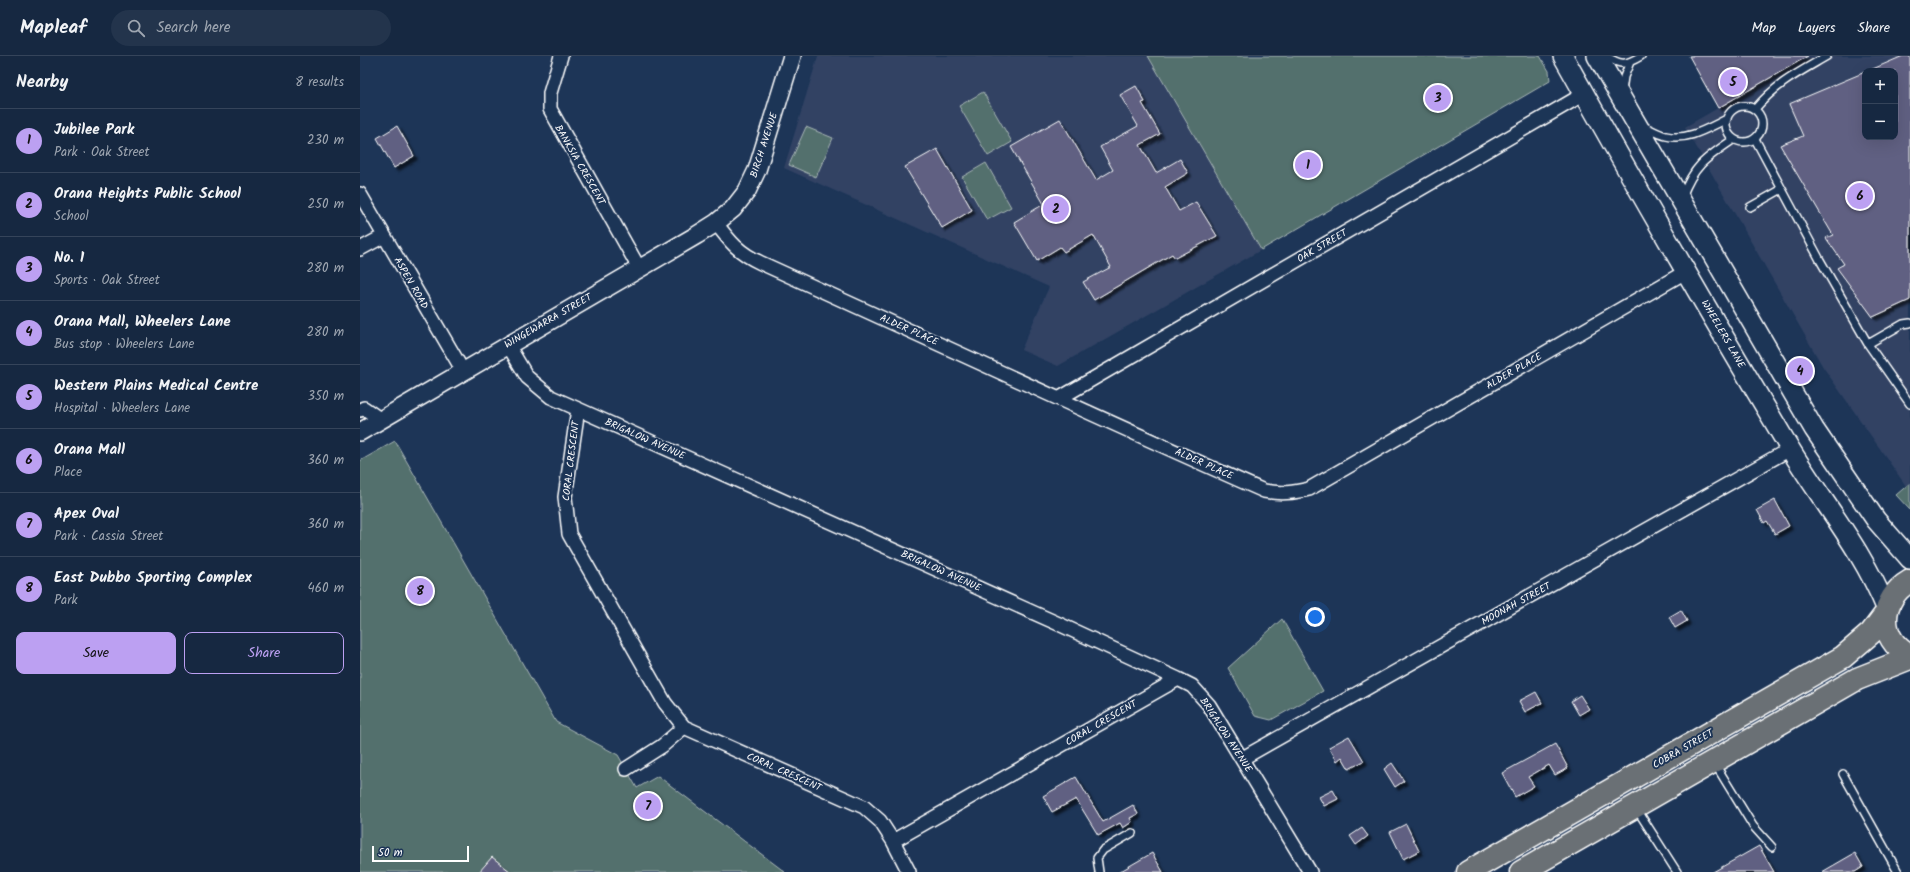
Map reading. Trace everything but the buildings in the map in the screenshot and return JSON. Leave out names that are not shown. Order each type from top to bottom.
[{"type":"highway","name":"COBRA STREET","points":[[1468,872],[1843,657],[1871,632],[1886,611],[1895,592],[1910,581]]},
{"type":"highway","points":[[1521,872],[1857,679],[1910,657],[1895,644],[1889,634],[1886,624],[1886,611]]},
{"type":"main road","name":"WHEELERS LANE","points":[[1563,56],[1790,449],[1865,562],[1886,611]]},
{"type":"main road","points":[[1597,56],[1814,429],[1876,520],[1910,559]]},
{"type":"street","name":"BANKSIA CRESCENT","points":[[561,56],[550,93],[550,109],[639,268]]},
{"type":"street","name":"BIRCH AVENUE","points":[[716,223],[733,208],[747,191],[757,170],[792,56]]},
{"type":"street","name":"OAK STREET","points":[[1060,398],[1584,94]]},
{"type":"street","name":"ASPEN ROAD","points":[[360,194],[463,371]]},
{"type":"street","name":"WINGEWARRA STREET","points":[[360,432],[716,223]]},
{"type":"street","name":"ALDER PLACE","points":[[716,223],[731,243],[746,256],[1060,398],[1144,438],[1264,491],[1280,494],[1294,493],[1309,489],[1687,272]]},
{"type":"street","points":[[360,250],[384,236]]},
{"type":"street","name":"BRIGALOW AVENUE","points":[[508,345],[527,377],[551,397],[1061,625],[1192,686],[1209,705],[1243,758],[1310,872]]},
{"type":"street","points":[[360,410],[364,408],[381,420]]},
{"type":"street","name":"CORAL CRESCENT","points":[[578,409],[565,497],[569,534],[665,703],[684,727],[864,807],[880,821],[893,841],[1178,679]]},
{"type":"street","name":"MOONAH STREET","points":[[1243,758],[1790,449]]},
{"type":"street","points":[[626,769],[662,746],[684,727]]},
{"type":"street","points":[[893,841],[909,872]]},
{"type":"lane","points":[[1606,56],[1615,62],[1630,62],[1641,56]]},
{"type":"lane","points":[[1755,109],[1768,93],[1785,80],[1827,56]]},
{"type":"lane","points":[[1622,97],[1624,77],[1630,62]]},
{"type":"lane","points":[[1637,123],[1666,136],[1680,137],[1693,134],[1726,120],[1733,110],[1744,106],[1755,109],[1759,114],[1762,124],[1759,135],[1755,139],[1744,143],[1734,140],[1727,130],[1726,120]]},
{"type":"lane","points":[[1755,139],[1868,344],[1910,404]]},
{"type":"lane","points":[[1681,199],[1689,178],[1697,167],[1734,140]]},
{"type":"lane","points":[[1750,207],[1782,189]]},
{"type":"lane","points":[[1868,344],[1903,324],[1910,323]]},
{"type":"lane","points":[[1714,762],[1753,826],[1772,847]]},
{"type":"lane","points":[[1843,774],[1898,872]]},
{"type":"lane","points":[[1635,807],[1677,872]]},
{"type":"lane","points":[[1099,872],[1097,858],[1103,850],[1132,833]]},
{"type":"shaded area","points":[[818,56],[1148,56],[1261,250],[1058,366],[1021,350],[1049,287],[784,168]]},
{"type":"shaded area","points":[[1808,56],[1910,56],[1910,483],[1906,486],[1823,367],[1685,127]]},
{"type":"green space","points":[[1148,56],[1540,56],[1549,71],[1550,81],[1261,250]]},
{"type":"green space","points":[[983,92],[1012,142],[988,156],[959,106]]},
{"type":"green space","points":[[806,127],[833,138],[816,177],[789,165]]},
{"type":"green space","points":[[986,163],[1011,207],[987,220],[962,177]]},
{"type":"green space","points":[[395,441],[556,722],[618,755],[637,788],[658,776],[785,872],[360,872],[360,461]]},
{"type":"green space","points":[[1910,483],[1910,510],[1896,495]]},
{"type":"green space","points":[[1282,619],[1323,691],[1271,720],[1255,716],[1228,668]]},
{"type":"place","name":"Western Plains Medical Centre","points":[[1733,82]]},
{"type":"place","name":"No. 1","points":[[1438,98]]},
{"type":"place","name":"Jubilee Park","points":[[1308,165]]},
{"type":"place","name":"Orana Mall","points":[[1860,196]]},
{"type":"place","name":"Orana Heights Public School","points":[[1056,209]]},
{"type":"place","name":"Orana Mall, Wheelers Lane","points":[[1800,371]]},
{"type":"place","name":"East Dubbo Sporting Complex","points":[[420,591]]},
{"type":"place","name":"Apex Oval","points":[[648,806]]}]
